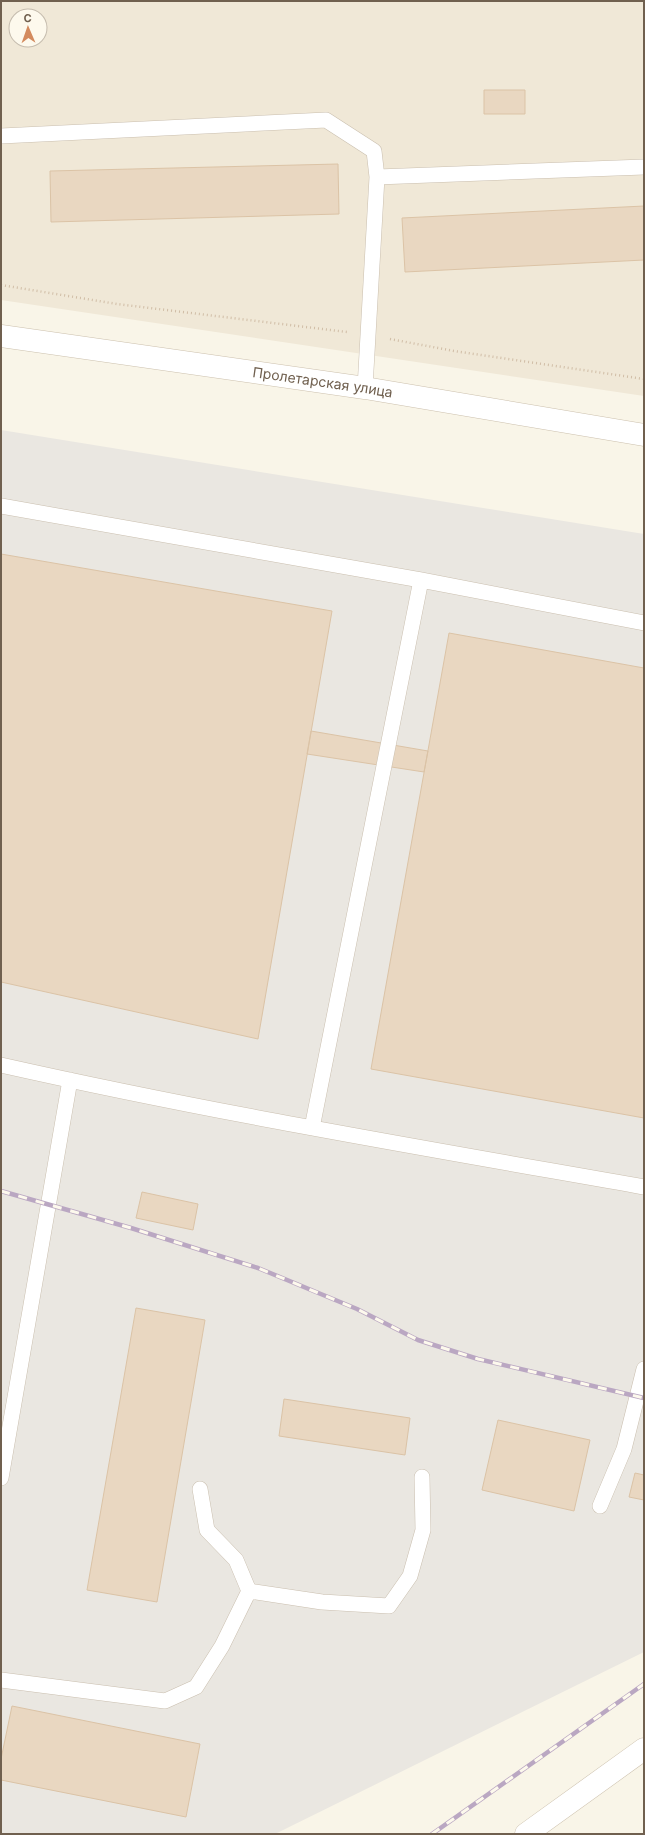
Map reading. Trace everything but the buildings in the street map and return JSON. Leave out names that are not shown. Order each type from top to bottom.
[{"type":"main road","name":"Пролетарская улица","points":[[1,336],[365,388],[644,435]]},
{"type":"main road","points":[[526,1834],[644,1749]]},
{"type":"lane","points":[[1,136],[326,120],[374,151],[377,177],[365,388]]},
{"type":"lane","points":[[377,177],[644,167]]},
{"type":"lane","points":[[1,506],[421,580],[644,623]]},
{"type":"lane","points":[[312,1128],[421,580]]},
{"type":"lane","points":[[1,1065],[312,1128],[644,1187]]},
{"type":"lane","points":[[1,1478],[70,1080]]},
{"type":"lane","points":[[600,1506],[624,1449],[644,1368]]},
{"type":"lane","points":[[249,1591],[322,1602],[389,1606],[410,1576],[423,1530],[422,1477]]},
{"type":"lane","points":[[1,1680],[165,1701],[196,1687],[222,1646],[249,1591],[236,1560],[207,1530],[200,1489]]},
{"type":"path","points":[[1,285],[116,304],[369,335],[454,351],[644,379]]},
{"type":"shaded area","points":[[1,1],[644,1],[644,396],[1,300]]},
{"type":"shaded area","points":[[1,430],[644,534],[644,1652],[275,1834],[1,1834]]},
{"type":"railway","points":[[1,1191],[131,1228],[258,1268],[357,1309],[418,1340],[478,1359],[644,1398]]},
{"type":"railway","points":[[432,1834],[644,1684]]}]
